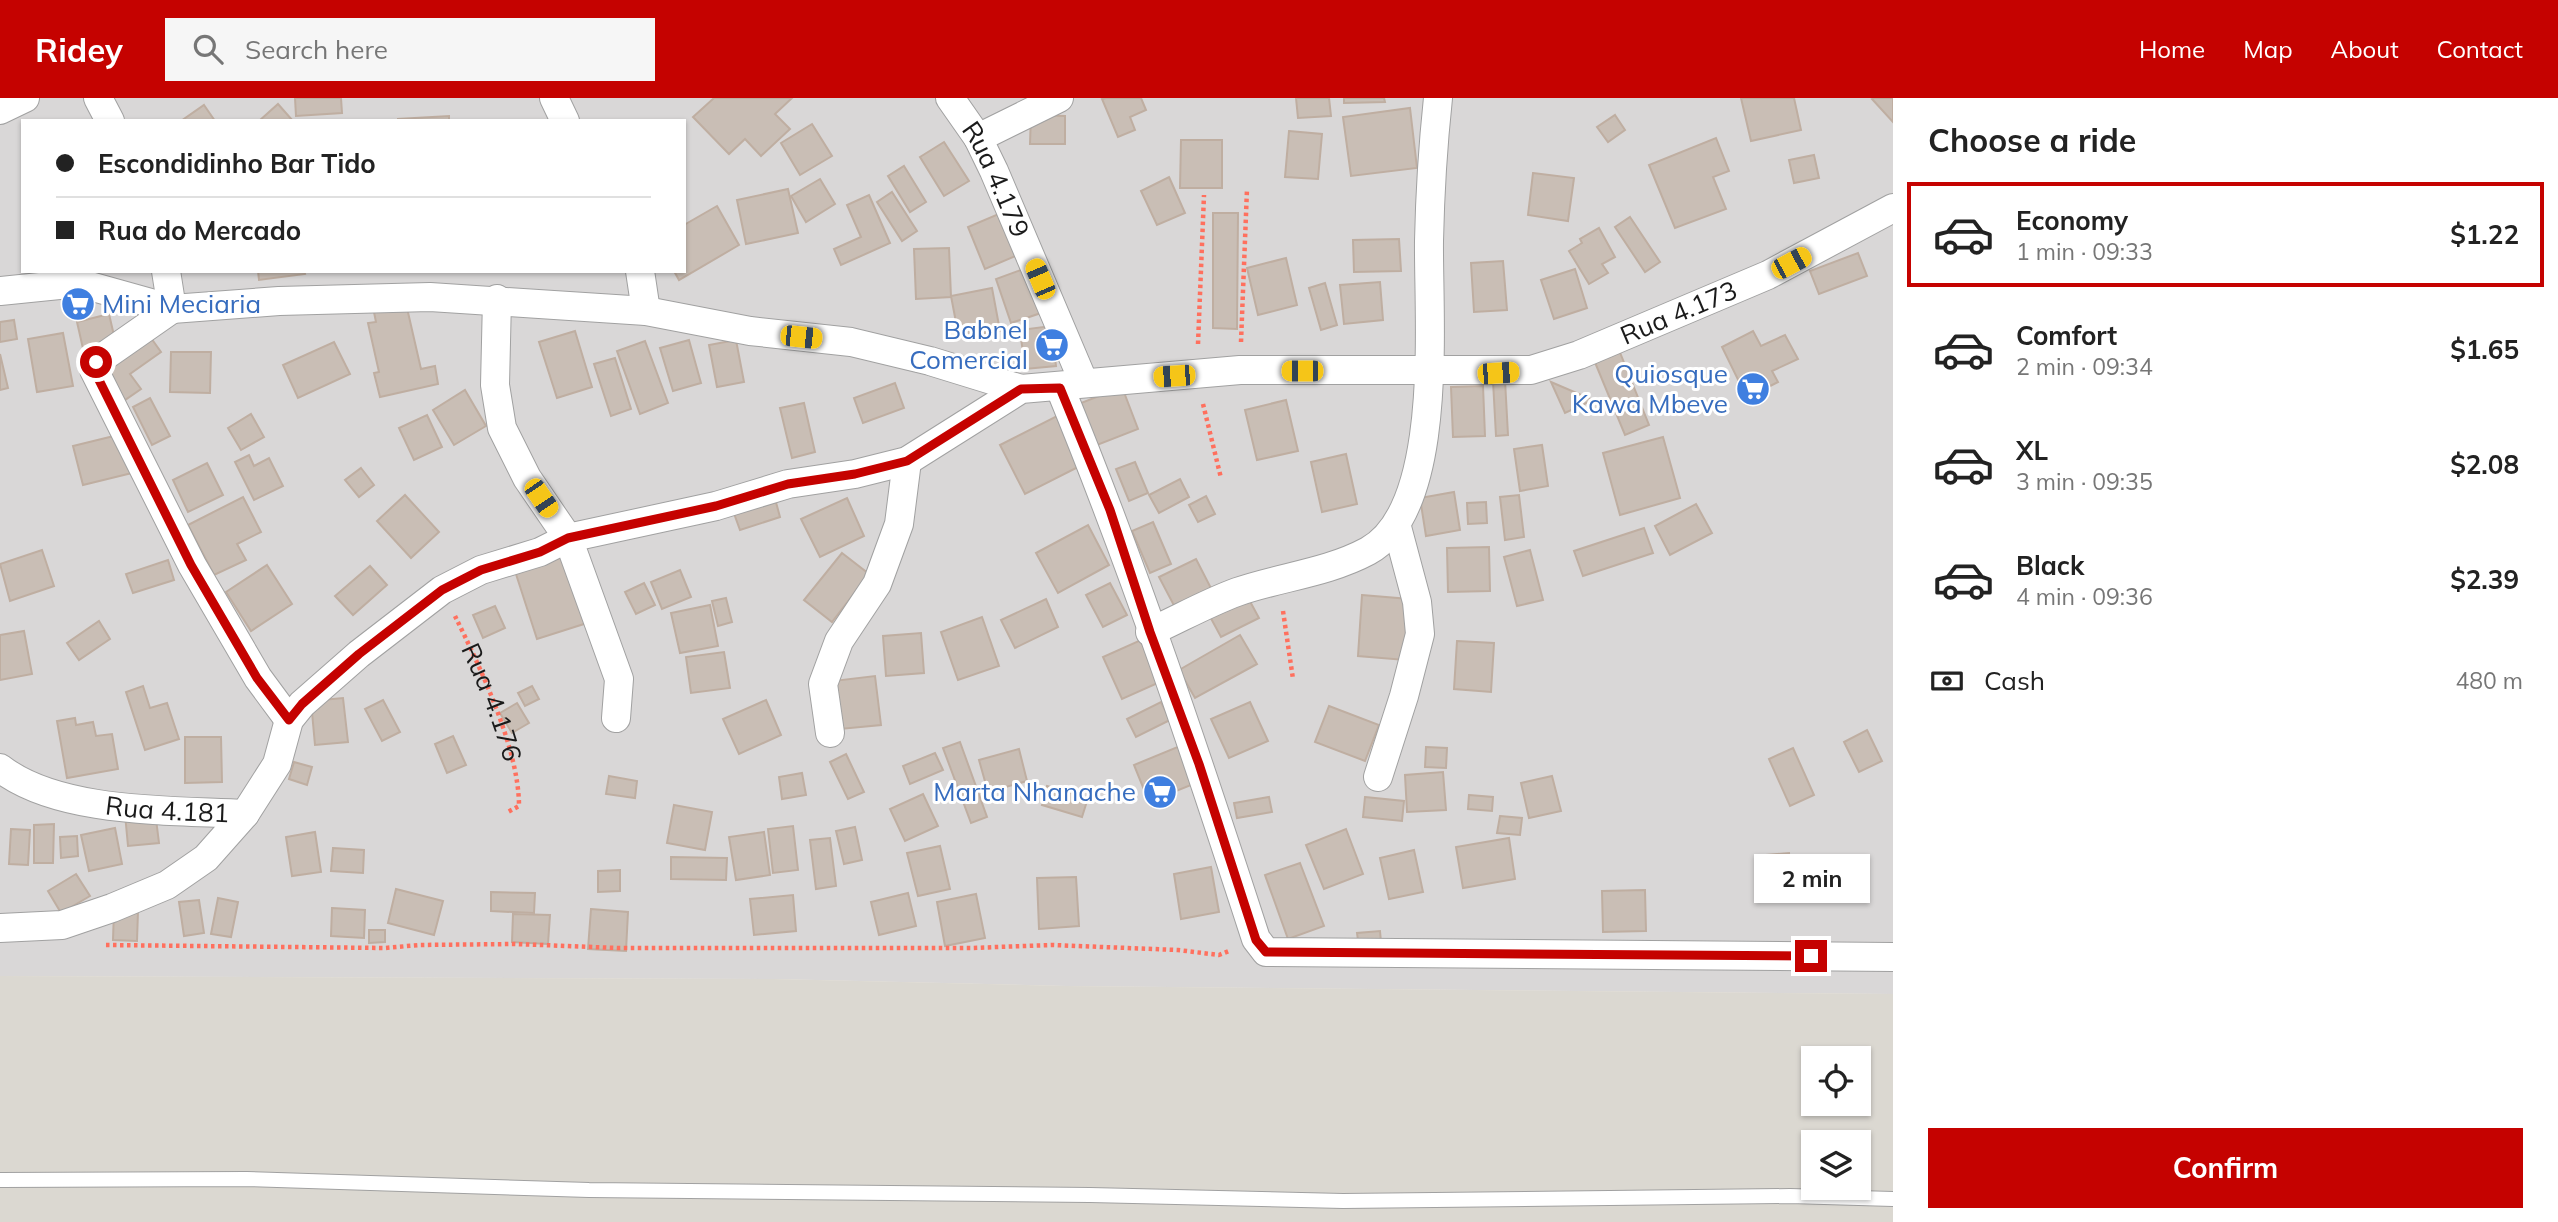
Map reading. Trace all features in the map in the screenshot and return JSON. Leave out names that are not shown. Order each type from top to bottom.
[{"type":"street","points":[[0,110],[26,98]]},
{"type":"street","points":[[98,98],[109,119]]},
{"type":"street","points":[[554,98],[564,119]]},
{"type":"street","name":"Rua 4.179","points":[[950,98],[978,138],[1072,385]]},
{"type":"street","points":[[978,138],[1059,98]]},
{"type":"street","points":[[1150,632],[1236,593],[1327,568],[1370,550],[1397,527],[1412,491],[1426,424],[1430,370],[1429,239],[1437,98]]},
{"type":"street","name":"Rua 4.173","points":[[1021,389],[1240,370],[1531,370],[1579,355],[1768,275],[1893,208]]},
{"type":"street","points":[[166,273],[172,309]]},
{"type":"street","points":[[640,273],[646,311]]},
{"type":"street","points":[[0,291],[79,283],[172,309],[279,301],[429,297],[497,299],[646,311],[750,331],[851,342],[930,360],[1021,389]]},
{"type":"street","points":[[497,299],[495,385],[502,428],[527,478],[568,538],[619,679],[616,718]]},
{"type":"street","points":[[172,309],[96,362],[94,370],[191,565],[257,678],[289,720]]},
{"type":"street","points":[[1072,385],[1150,632],[1199,764],[1261,946],[1893,957]]},
{"type":"street","points":[[442,590],[481,570],[540,552],[568,538],[716,506],[788,484],[855,474],[907,461],[1021,389]]},
{"type":"street","points":[[830,733],[823,684],[839,641],[877,584],[899,524],[907,461]]},
{"type":"street","points":[[1378,777],[1405,696],[1420,634],[1417,602],[1397,527]]},
{"type":"street","name":"Rua 4.181","points":[[0,768],[19,782],[88,801],[245,814],[277,764],[289,720],[302,704],[359,654],[442,590]]},
{"type":"street","points":[[0,928],[62,925],[167,885],[206,858],[245,814]]},
{"type":"lane","points":[[0,1180],[247,1179],[589,1190],[1090,1195],[1343,1201],[1790,1196],[1893,1199]]},
{"type":"path","points":[[1240,370],[1247,189]]},
{"type":"path","points":[[1204,195],[1196,374],[1221,478]]},
{"type":"path","points":[[1279,580],[1293,679]]},
{"type":"path","name":"Rua 4.176","points":[[442,590],[501,723],[519,791],[519,806],[506,813]]},
{"type":"path","points":[[92,944],[385,948],[515,944],[618,948],[971,948],[1052,945],[1178,950],[1219,955],[1261,946]]},
{"type":"shaded area","points":[[0,98],[1893,98],[1893,994],[1066,986],[774,979],[0,976]]},
{"type":"shaded area","points":[[0,976],[774,979],[1066,986],[1893,994],[1893,1222],[0,1222]]},
{"type":"building","points":[[295,98],[341,98],[342,113],[296,116]]},
{"type":"building","points":[[714,98],[792,98],[775,114],[790,129],[761,156],[745,139],[729,154],[693,117]]},
{"type":"building","points":[[1141,98],[1146,110],[1130,117],[1135,130],[1118,137],[1102,99]]},
{"type":"building","points":[[1296,98],[1329,98],[1331,116],[1298,118]]},
{"type":"building","points":[[1344,98],[1384,98],[1385,102],[1344,103]]},
{"type":"building","points":[[1741,98],[1794,98],[1801,130],[1751,141]]},
{"type":"building","points":[[1893,98],[1893,122],[1872,99]]},
{"type":"building","points":[[278,104],[291,119],[261,119]]},
{"type":"building","points":[[204,105],[214,119],[184,119]]},
{"type":"building","points":[[1410,108],[1417,168],[1351,176],[1343,117]]},
{"type":"building","points":[[1031,115],[1065,116],[1065,144],[1030,144]]},
{"type":"building","points":[[1615,115],[1625,130],[1608,142],[1597,127]]},
{"type":"building","points":[[449,116],[449,119],[398,119]]},
{"type":"building","points":[[812,124],[832,156],[800,175],[781,143]]},
{"type":"building","points":[[1289,131],[1322,134],[1318,179],[1285,177]]},
{"type":"building","points":[[1716,138],[1729,171],[1713,177],[1726,209],[1675,228],[1649,165]]},
{"type":"building","points":[[1181,140],[1222,140],[1222,188],[1180,188]]},
{"type":"building","points":[[944,142],[969,181],[944,196],[920,157]]},
{"type":"building","points":[[1814,155],[1819,178],[1794,183],[1789,160]]},
{"type":"building","points":[[904,166],[926,202],[910,212],[888,176]]},
{"type":"building","points":[[1533,173],[1574,178],[1568,221],[1528,215]]},
{"type":"building","points":[[1169,177],[1185,213],[1157,225],[1141,191]]},
{"type":"building","points":[[820,179],[835,204],[806,222],[791,196]]},
{"type":"building","points":[[788,189],[798,233],[746,244],[737,200]]},
{"type":"building","points":[[892,192],[917,231],[902,241],[877,202]]},
{"type":"building","points":[[869,195],[890,243],[841,265],[834,249],[861,237],[847,205]]},
{"type":"building","points":[[717,206],[739,245],[679,280],[675,273],[686,273],[686,224]]},
{"type":"building","points":[[1008,210],[1025,252],[985,269],[968,227]]},
{"type":"building","points":[[1213,213],[1238,213],[1237,329],[1213,328]]},
{"type":"building","points":[[1630,217],[1660,262],[1645,272],[1615,227]]},
{"type":"building","points":[[1599,228],[1615,257],[1602,264],[1608,273],[1589,284],[1569,251],[1582,243],[1580,239]]},
{"type":"building","points":[[1399,239],[1401,271],[1354,272],[1353,240]]},
{"type":"building","points":[[949,248],[951,297],[916,299],[914,249]]},
{"type":"building","points":[[1858,253],[1867,276],[1819,294],[1810,271]]},
{"type":"building","points":[[1286,258],[1297,305],[1258,315],[1247,268]]},
{"type":"building","points":[[1503,261],[1507,310],[1474,312],[1471,263]]},
{"type":"building","points":[[1032,266],[1047,311],[1011,323],[996,279]]},
{"type":"building","points":[[1575,269],[1587,308],[1554,319],[1541,280]]},
{"type":"building","points":[[258,273],[305,274],[259,280]]},
{"type":"building","points":[[1380,282],[1383,320],[1344,324],[1340,285]]},
{"type":"building","points":[[1325,283],[1337,325],[1321,330],[1309,288]]},
{"type":"building","points":[[992,288],[1000,331],[959,338],[951,296]]},
{"type":"building","points":[[71,292],[90,299],[83,317],[64,310]]},
{"type":"building","points":[[373,307],[407,308],[421,369],[435,366],[438,384],[380,397],[374,373],[379,372],[368,323],[376,322]]},
{"type":"building","points":[[109,314],[116,344],[84,353],[77,322]]},
{"type":"building","points":[[14,320],[17,339],[0,342],[0,322]]},
{"type":"building","points":[[1051,326],[1056,366],[1025,369],[1020,330]]},
{"type":"building","points":[[146,331],[161,352],[130,374],[141,389],[125,400],[99,364]]},
{"type":"building","points":[[575,331],[592,387],[557,398],[539,342]]},
{"type":"building","points":[[1753,331],[1761,346],[1785,335],[1798,359],[1772,371],[1778,382],[1747,398],[1722,347]]},
{"type":"building","points":[[63,333],[73,386],[37,392],[28,339]]},
{"type":"building","points":[[689,340],[701,383],[673,391],[660,348]]},
{"type":"building","points":[[736,340],[744,382],[717,387],[709,345]]},
{"type":"building","points":[[645,341],[668,403],[640,414],[617,351]]},
{"type":"building","points":[[334,342],[350,374],[298,398],[283,365]]},
{"type":"building","points":[[1619,350],[1649,425],[1625,435],[1594,360]]},
{"type":"building","points":[[171,352],[211,352],[210,393],[170,392]]},
{"type":"building","points":[[0,354],[8,388],[0,390]]},
{"type":"building","points":[[615,358],[631,409],[611,416],[594,364]]},
{"type":"building","points":[[1505,380],[1508,435],[1496,436],[1493,381]]},
{"type":"building","points":[[1551,382],[1593,400],[1565,413]]},
{"type":"building","points":[[895,383],[904,408],[863,423],[854,398]]},
{"type":"building","points":[[1483,386],[1485,436],[1453,437],[1451,387]]},
{"type":"building","points":[[1122,387],[1138,429],[1097,445],[1081,403]]},
{"type":"building","points":[[465,390],[486,426],[454,445],[433,410]]},
{"type":"building","points":[[150,398],[170,436],[152,445],[133,407]]},
{"type":"building","points":[[1286,400],[1298,451],[1257,460],[1245,410]]},
{"type":"building","points":[[804,403],[815,452],[792,458],[780,408]]},
{"type":"building","points":[[251,414],[264,437],[241,450],[228,428]]},
{"type":"building","points":[[427,415],[442,447],[414,460],[399,428]]},
{"type":"building","points":[[1059,415],[1084,464],[1025,494],[1000,445]]},
{"type":"building","points":[[122,434],[132,473],[83,485],[73,446]]},
{"type":"building","points":[[1663,437],[1680,498],[1620,515],[1603,453]]},
{"type":"building","points":[[1542,445],[1548,486],[1520,491],[1514,449]]},
{"type":"building","points":[[1346,454],[1357,504],[1322,512],[1311,462]]},
{"type":"building","points":[[249,455],[254,466],[269,458],[283,486],[254,500],[235,462]]},
{"type":"building","points":[[1135,462],[1148,493],[1129,501],[1116,469]]},
{"type":"building","points":[[207,463],[223,495],[188,512],[173,480]]},
{"type":"building","points":[[361,468],[374,485],[359,497],[345,480]]},
{"type":"building","points":[[1180,479],[1189,497],[1159,513],[1149,495]]},
{"type":"building","points":[[1454,492],[1460,530],[1426,536],[1420,498]]},
{"type":"building","points":[[405,495],[439,532],[411,558],[377,521]]},
{"type":"building","points":[[774,495],[780,517],[740,530],[732,508]]},
{"type":"building","points":[[1519,495],[1524,537],[1505,540],[1500,497]]},
{"type":"building","points":[[1206,496],[1215,514],[1198,522],[1189,505]]},
{"type":"building","points":[[243,497],[261,532],[237,544],[246,560],[214,575],[188,525]]},
{"type":"building","points":[[847,498],[864,536],[820,557],[801,519]]},
{"type":"building","points":[[1486,502],[1487,523],[1468,524],[1467,503]]},
{"type":"building","points":[[1696,504],[1712,533],[1670,555],[1655,526]]},
{"type":"building","points":[[1153,522],[1171,564],[1150,573],[1132,531]]},
{"type":"building","points":[[1088,525],[1109,565],[1058,593],[1036,553]]},
{"type":"building","points":[[1644,528],[1653,553],[1583,576],[1574,551]]},
{"type":"building","points":[[1489,547],[1490,591],[1448,592],[1447,548]]},
{"type":"building","points":[[42,550],[54,586],[10,601],[0,564]]},
{"type":"building","points":[[1530,550],[1543,600],[1517,606],[1504,557]]},
{"type":"building","points":[[563,552],[587,623],[537,639],[514,568]]},
{"type":"building","points":[[842,553],[869,574],[832,622],[804,600]]},
{"type":"building","points":[[1196,559],[1215,596],[1179,615],[1159,577]]},
{"type":"building","points":[[168,560],[174,580],[133,593],[126,574]]},
{"type":"building","points":[[267,565],[292,604],[251,631],[226,592]]},
{"type":"building","points":[[370,566],[387,585],[353,615],[335,596]]},
{"type":"building","points":[[680,570],[691,597],[662,609],[651,582]]},
{"type":"building","points":[[644,583],[655,605],[636,614],[625,592]]},
{"type":"building","points":[[1110,583],[1127,615],[1103,627],[1086,595]]},
{"type":"building","points":[[1246,594],[1259,618],[1221,637],[1208,613]]},
{"type":"building","points":[[1362,595],[1409,599],[1405,660],[1358,656]]},
{"type":"building","points":[[726,598],[732,622],[718,626],[712,601]]},
{"type":"building","points":[[1046,599],[1058,627],[1015,648],[1001,620]]},
{"type":"building","points":[[710,605],[718,646],[680,653],[671,613]]},
{"type":"building","points":[[495,606],[505,628],[483,638],[473,615]]},
{"type":"building","points":[[982,617],[999,666],[958,680],[941,632]]},
{"type":"building","points":[[99,621],[110,639],[79,660],[67,643]]},
{"type":"building","points":[[24,631],[32,674],[0,680],[0,635]]},
{"type":"building","points":[[921,633],[924,673],[886,676],[883,636]]},
{"type":"building","points":[[1240,635],[1257,664],[1195,698],[1179,670]]},
{"type":"building","points":[[1141,640],[1160,682],[1122,699],[1103,657]]},
{"type":"building","points":[[1457,641],[1494,643],[1491,692],[1454,689]]},
{"type":"building","points":[[724,652],[730,688],[691,693],[686,657]]},
{"type":"building","points":[[875,676],[881,725],[840,729],[833,681]]},
{"type":"building","points":[[143,686],[150,708],[167,703],[179,739],[145,750],[126,692]]},
{"type":"building","points":[[532,686],[539,699],[525,706],[518,693]]},
{"type":"building","points":[[343,698],[348,742],[315,745],[311,701]]},
{"type":"building","points":[[383,700],[400,732],[382,741],[365,709]]},
{"type":"building","points":[[766,700],[781,735],[739,754],[723,719]]},
{"type":"building","points":[[1161,702],[1170,720],[1136,737],[1127,719]]},
{"type":"building","points":[[1250,702],[1268,741],[1229,758],[1211,719]]},
{"type":"building","points":[[517,703],[529,723],[512,733],[500,713]]},
{"type":"building","points":[[1329,706],[1379,725],[1365,761],[1315,742]]},
{"type":"building","points":[[75,718],[76,725],[93,722],[96,736],[112,734],[118,769],[67,778],[57,721]]},
{"type":"building","points":[[1867,730],[1882,761],[1859,772],[1844,742]]},
{"type":"building","points":[[453,736],[466,765],[447,773],[435,744]]},
{"type":"building","points":[[185,737],[221,737],[222,782],[185,783]]},
{"type":"building","points":[[960,742],[987,817],[971,823],[943,748]]},
{"type":"building","points":[[1180,746],[1196,783],[1149,802],[1134,765]]},
{"type":"building","points":[[1426,747],[1447,748],[1446,768],[1425,767]]},
{"type":"building","points":[[1793,748],[1814,795],[1790,806],[1769,759]]},
{"type":"building","points":[[1019,749],[1027,781],[988,792],[979,760]]},
{"type":"building","points":[[935,753],[943,770],[910,784],[903,766]]},
{"type":"building","points":[[846,754],[864,792],[848,799],[830,762]]},
{"type":"building","points":[[294,762],[312,767],[307,785],[289,779]]},
{"type":"building","points":[[1443,772],[1446,810],[1407,812],[1405,775]]},
{"type":"building","points":[[802,773],[806,795],[782,799],[779,777]]},
{"type":"building","points":[[609,776],[637,781],[635,798],[606,794]]},
{"type":"building","points":[[1552,776],[1561,811],[1529,818],[1521,783]]},
{"type":"building","points":[[1047,786],[1088,798],[1082,817],[1042,805]]},
{"type":"building","points":[[923,794],[938,826],[905,841],[890,809]]},
{"type":"building","points":[[1469,795],[1493,797],[1492,811],[1468,809]]},
{"type":"building","points":[[1269,797],[1272,812],[1237,818],[1234,803]]},
{"type":"building","points":[[1365,797],[1404,801],[1402,821],[1363,817]]},
{"type":"building","points":[[674,805],[712,812],[705,850],[667,843]]},
{"type":"building","points":[[155,811],[159,843],[128,846],[125,814]]},
{"type":"building","points":[[1500,816],[1522,818],[1520,835],[1497,833]]},
{"type":"building","points":[[54,824],[53,863],[34,863],[34,825]]},
{"type":"building","points":[[793,826],[798,870],[773,873],[768,829]]},
{"type":"building","points":[[855,827],[862,860],[844,864],[836,831]]},
{"type":"building","points":[[115,828],[122,864],[89,871],[81,835]]},
{"type":"building","points":[[11,829],[30,830],[28,865],[9,864]]},
{"type":"building","points":[[1346,829],[1363,874],[1324,889],[1306,845]]},
{"type":"building","points":[[315,832],[321,872],[292,876],[286,837]]},
{"type":"building","points":[[764,832],[770,875],[736,880],[729,837]]},
{"type":"building","points":[[77,836],[78,856],[61,858],[60,837]]},
{"type":"building","points":[[830,838],[836,886],[816,889],[810,840]]},
{"type":"building","points":[[1509,838],[1515,879],[1463,888],[1456,847]]},
{"type":"building","points":[[940,846],[950,889],[918,896],[907,853]]},
{"type":"building","points":[[333,848],[364,850],[363,873],[331,871]]},
{"type":"building","points":[[1414,850],[1423,892],[1389,899],[1380,858]]},
{"type":"building","points":[[1789,853],[1791,874],[1757,877],[1755,856]]},
{"type":"building","points":[[671,857],[727,858],[726,880],[671,879]]},
{"type":"building","points":[[1300,863],[1324,926],[1288,939],[1265,875]]},
{"type":"building","points":[[1211,867],[1219,912],[1181,919],[1174,874]]},
{"type":"building","points":[[620,870],[620,891],[598,892],[598,871]]},
{"type":"building","points":[[76,874],[90,896],[61,913],[48,891]]},
{"type":"building","points":[[1076,877],[1079,926],[1039,929],[1037,878]]},
{"type":"building","points":[[396,889],[443,901],[434,935],[388,923]]},
{"type":"building","points":[[1645,890],[1646,931],[1603,932],[1602,891]]},
{"type":"building","points":[[491,892],[535,893],[534,913],[491,911]]},
{"type":"building","points":[[908,893],[916,926],[879,935],[871,902]]},
{"type":"building","points":[[976,894],[985,938],[945,946],[937,902]]},
{"type":"building","points":[[793,895],[796,931],[754,935],[750,899]]},
{"type":"building","points":[[218,898],[238,902],[231,937],[211,934]]},
{"type":"building","points":[[199,900],[204,933],[184,936],[179,902]]},
{"type":"building","points":[[332,908],[365,910],[364,938],[331,936]]},
{"type":"building","points":[[591,909],[628,912],[626,951],[588,949]]},
{"type":"building","points":[[114,910],[138,911],[137,941],[113,940]]},
{"type":"building","points":[[513,914],[550,915],[548,944],[512,942]]},
{"type":"building","points":[[369,930],[385,930],[385,942],[369,943]]},
{"type":"building","points":[[1380,931],[1382,953],[1360,955],[1357,933]]},
{"type":"place","name":"Mini Meciaria","points":[[78,304]]},
{"type":"place","name":"Babnel Comercial","points":[[1052,345]]},
{"type":"place","name":"Quiosque Kawa Mbeve","points":[[1753,389]]},
{"type":"place","name":"Marta Nhanache","points":[[1160,792]]},
{"type":"route","points":[[96,362],[94,370],[191,565],[257,678],[289,720],[302,704],[359,654],[442,590],[481,570],[540,552],[568,538],[716,506],[788,484],[855,474],[907,461],[1021,389],[1060,388],[1110,510],[1150,632],[1199,764],[1256,940],[1266,952],[1811,956]]}]
